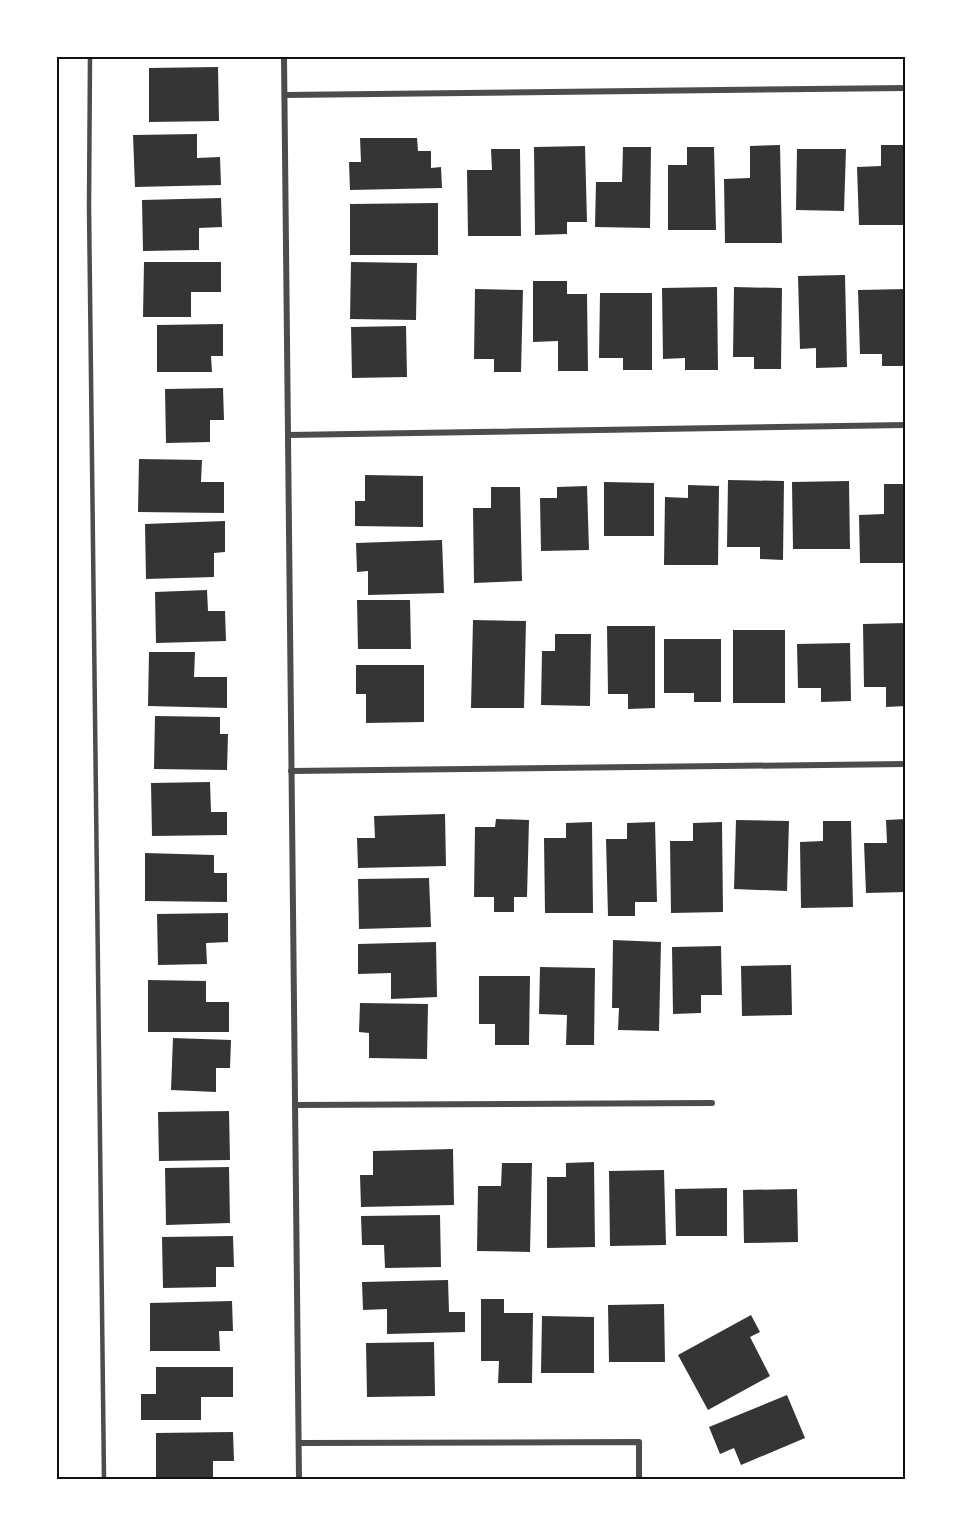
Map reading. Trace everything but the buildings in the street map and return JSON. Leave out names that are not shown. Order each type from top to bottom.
[{"type":"street","points":[[284,57],[299,1479]]},
{"type":"street","points":[[285,95],[906,88]]},
{"type":"street","points":[[288,435],[906,425]]},
{"type":"street","points":[[291,771],[906,764]]},
{"type":"street","points":[[295,1105],[712,1103]]},
{"type":"street","points":[[298,1443],[639,1442],[639,1479]]},
{"type":"lane","points":[[90,57],[89,206],[104,1479]]}]
